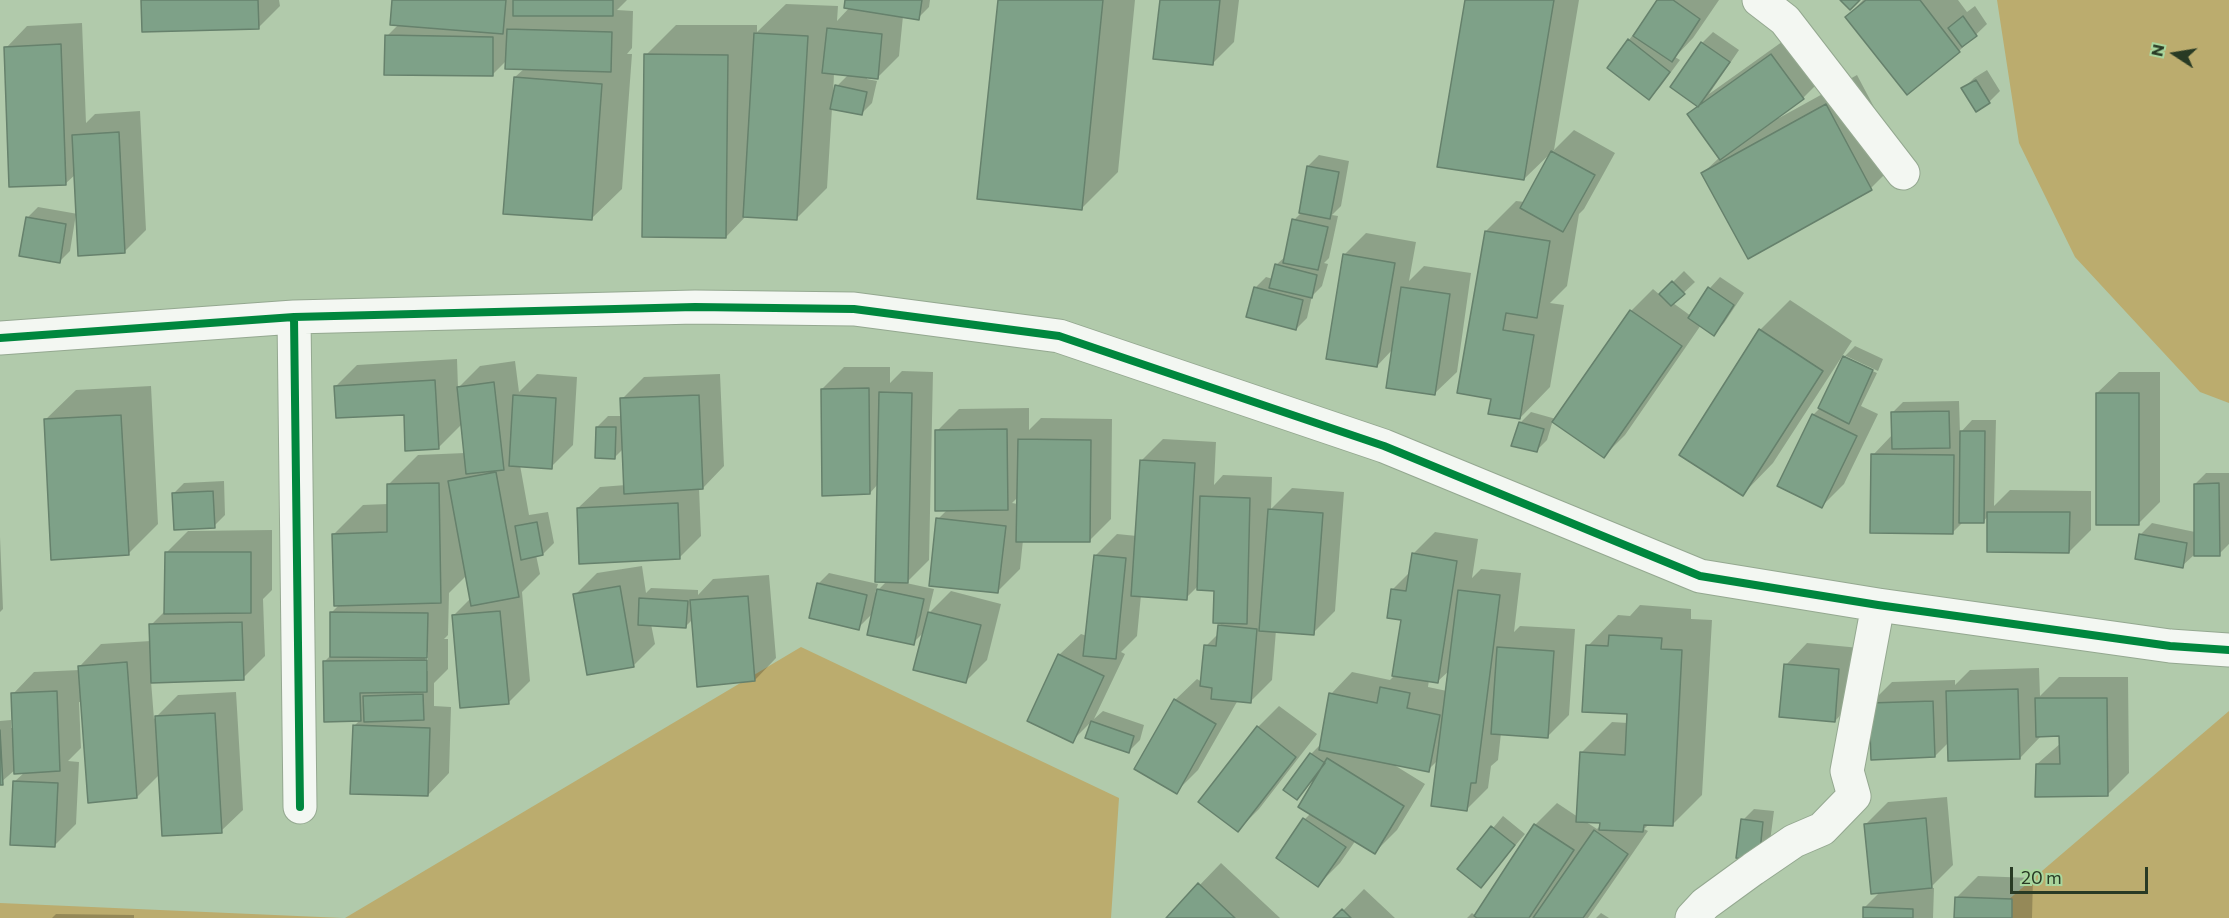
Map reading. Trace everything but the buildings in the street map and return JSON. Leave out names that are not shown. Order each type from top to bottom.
[{"type":"street","points":[[1759,0],[1785,20],[1903,173]]},
{"type":"street","points":[[0,338],[294,317],[694,307],[854,309],[1059,336],[1384,446],[1700,576],[1878,605],[2170,646],[2229,650]]},
{"type":"street","points":[[294,317],[300,807]]},
{"type":"street","points":[[1692,918],[1705,904],[1753,869],[1794,841],[1822,829],[1854,796],[1847,771],[1878,605]]},
{"type":"shaded area","points":[[1997,0],[2229,0],[2229,403],[2200,392],[2075,257],[2019,143]]},
{"type":"shaded area","points":[[801,647],[1119,798],[1111,918],[345,918]]},
{"type":"shaded area","points":[[2229,711],[2229,918],[1987,918]]},
{"type":"shaded area","points":[[0,903],[343,918],[0,918]]},
{"type":"cycle path","points":[[0,338],[294,317],[695,307],[854,309],[1059,336],[1384,446],[1700,576],[1878,605],[2170,646],[2229,650]]},
{"type":"cycle path","points":[[294,317],[300,807]]}]
